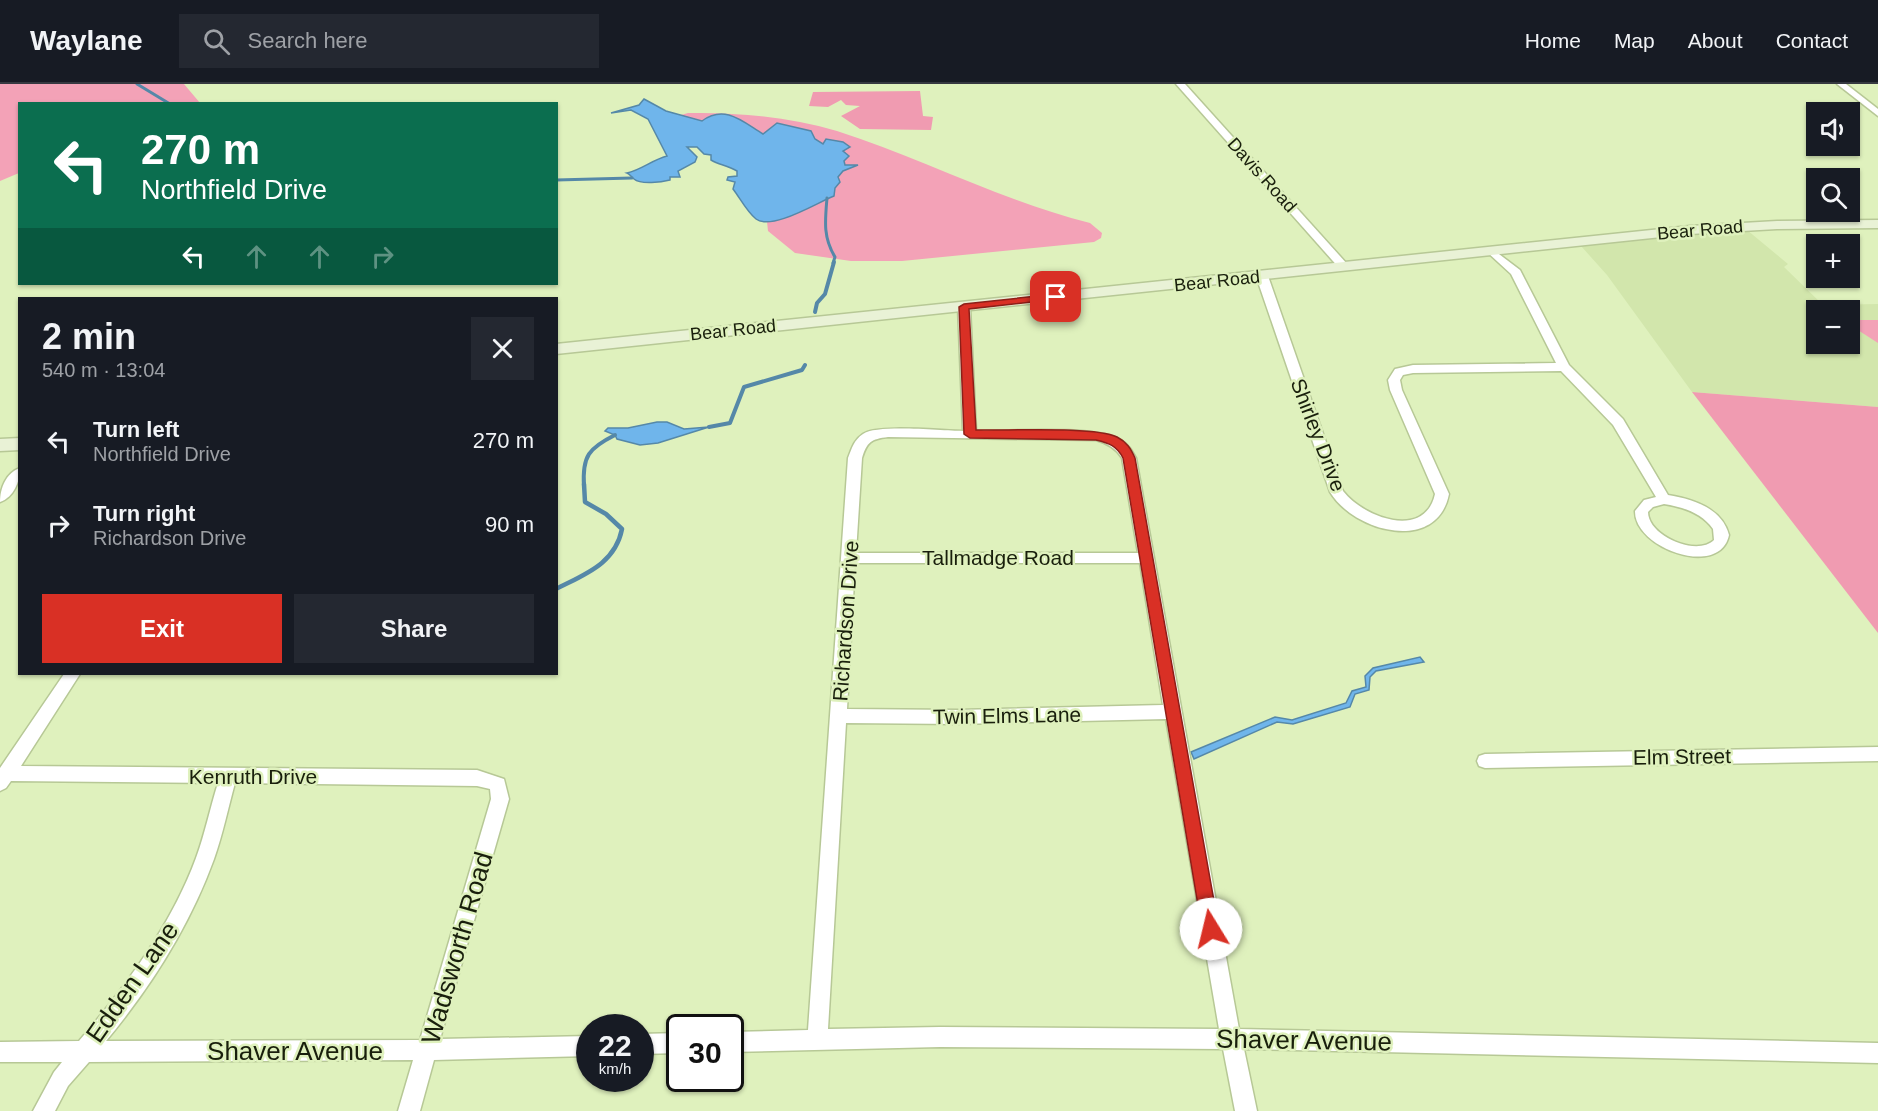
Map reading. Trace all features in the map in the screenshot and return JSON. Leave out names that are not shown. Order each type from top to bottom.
[{"type":"main road","name":"Bear Road","points":[[558,349],[1729,227],[1878,224]]},
{"type":"main road","points":[[0,445],[18,444]]},
{"type":"street","name":"Davis Road","points":[[1180,84],[1344,267]]},
{"type":"street","points":[[1841,84],[1878,113]]},
{"type":"street","points":[[1491,251],[1516,272],[1523,282],[1564,367],[1618,422],[1664,499],[1695,506],[1709,514],[1719,525],[1723,535],[1721,544],[1713,550],[1700,552],[1676,548],[1654,536],[1645,525],[1641,515],[1643,507],[1652,501],[1664,499]]},
{"type":"street","name":"Shirley Drive","points":[[1262,276],[1337,492],[1346,505],[1360,515],[1381,523],[1408,525],[1424,522],[1436,515],[1442,505],[1442,494],[1396,390],[1394,380],[1399,372],[1413,369],[1564,367]]},
{"type":"street","points":[[964,307],[970,434],[1096,436],[1119,444],[1129,458],[1217,969],[1246,1111]]},
{"type":"street","name":"Richardson Drive","points":[[817,1040],[828,854],[840,716],[855,458],[861,442],[870,435],[888,433],[970,434]]},
{"type":"street","points":[[0,497],[18,474]]},
{"type":"street","name":"Tallmadge Road","points":[[850,558],[1147,558]]},
{"type":"street","points":[[3,778],[71,675]]},
{"type":"street","name":"Twin Elms Lane","points":[[840,716],[959,717],[1174,712]]},
{"type":"street","name":"Elm Street","points":[[1485,761],[1878,754]]},
{"type":"street","name":"Edden Lane","points":[[44,1111],[61,1079],[108,1023],[156,957],[187,900],[205,858],[228,777]]},
{"type":"street","name":"Kenruth Drive","points":[[3,778],[477,778],[498,784]]},
{"type":"street","name":"Wadsworth Road","points":[[409,1111],[500,799],[498,784]]},
{"type":"street","name":"Shaver Avenue","points":[[744,1042],[940,1036],[1232,1039],[1878,1053]]},
{"type":"street","name":"Shaver Avenue","points":[[0,1052],[427,1050],[576,1046]]},
{"type":"shaded area","points":[[0,84],[184,84],[199,102],[18,102],[18,173],[0,181]]},
{"type":"shaded area","points":[[920,91],[923,116],[933,117],[931,130],[860,129],[841,116],[860,106],[846,105],[841,100],[828,107],[809,106],[813,92]]},
{"type":"shaded area","points":[[688,113],[763,116],[837,131],[1025,203],[1090,223],[1102,233],[1101,238],[1094,242],[902,261],[851,261],[795,253],[768,231],[765,203],[746,180],[674,117]]},
{"type":"shaded area","points":[[1747,230],[1788,264],[1784,267],[1818,300],[1806,300],[1806,354],[1860,354],[1860,304],[1878,304],[1878,407],[1692,392],[1607,275],[1581,246]]},
{"type":"shaded area","points":[[1860,320],[1878,320],[1878,343],[1860,331]]},
{"type":"shaded area","points":[[1692,392],[1878,407],[1878,633]]},
{"type":"water","points":[[644,99],[666,111],[702,121],[710,116],[726,114],[741,120],[763,134],[777,123],[811,131],[815,139],[823,144],[826,139],[843,142],[850,147],[843,151],[849,156],[844,161],[845,165],[858,165],[843,171],[838,177],[840,182],[835,188],[834,196],[783,219],[763,222],[756,219],[733,189],[735,182],[727,180],[728,177],[737,176],[737,171],[711,160],[711,155],[704,154],[697,147],[687,147],[697,157],[695,162],[678,171],[680,177],[646,182],[637,181],[627,173],[667,156],[648,119],[631,110],[611,113],[639,105]]},
{"type":"water","points":[[667,422],[684,429],[709,427],[658,443],[640,445],[617,439],[615,435],[605,431],[608,428],[628,428]]},
{"type":"water","points":[[1420,657],[1424,662],[1376,671],[1370,677],[1369,690],[1355,694],[1350,707],[1293,724],[1277,722],[1194,759],[1191,752],[1275,717],[1292,720],[1346,703],[1352,691],[1366,687],[1365,676],[1373,668]]},
{"type":"waterway","points":[[137,84],[167,102]]},
{"type":"waterway","points":[[558,180],[632,178]]},
{"type":"waterway","points":[[827,198],[826,229],[828,243],[835,257],[833,263]]},
{"type":"waterway","points":[[815,312],[817,303],[825,294],[834,262]]},
{"type":"waterway","points":[[709,427],[730,423],[744,387],[802,370],[805,365]]},
{"type":"waterway","points":[[584,484],[584,467],[589,454],[599,444],[615,435]]},
{"type":"waterway","points":[[558,588],[588,573],[606,559],[613,551],[622,529],[606,514],[585,502],[584,484]]},
{"type":"route","points":[[1056,297],[964,307],[970,434],[1096,436],[1113,440],[1124,448],[1129,458],[1211,929]]}]
